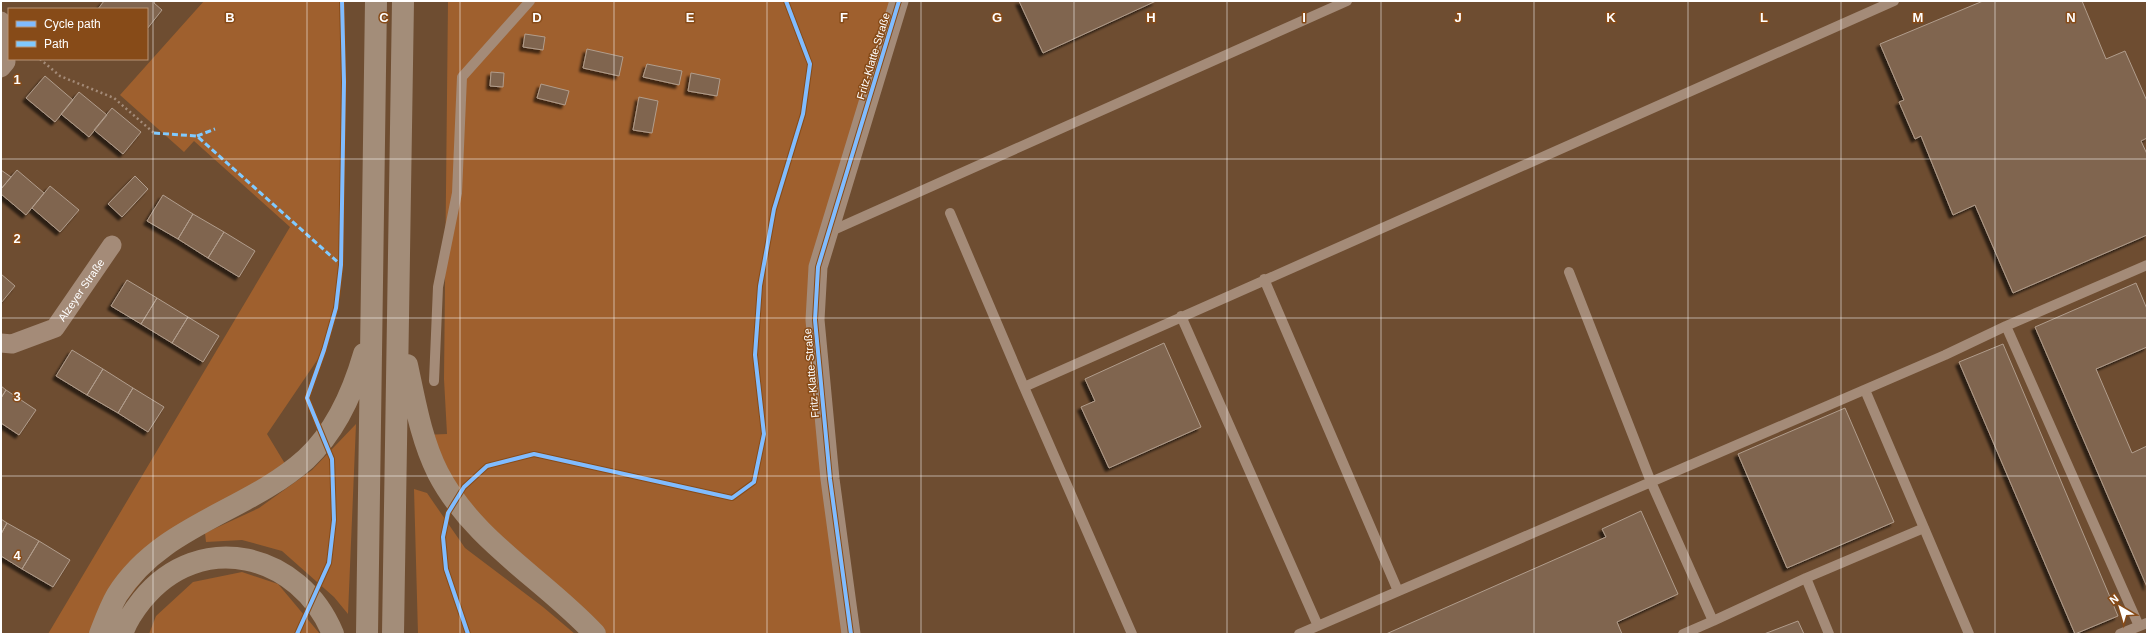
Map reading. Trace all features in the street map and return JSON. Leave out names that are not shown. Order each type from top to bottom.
[{"type":"highway","points":[[367,634],[376,1]]},
{"type":"highway","points":[[393,634],[403,1]]},
{"type":"highway","points":[[399,323],[422,435],[443,481],[469,518],[488,538],[559,598],[595,634]]},
{"type":"highway","points":[[100,634],[116,596],[128,579],[159,549],[197,524],[269,487],[290,472],[319,445],[336,420],[357,378],[372,328]]},
{"type":"highway","points":[[122,634],[135,609],[152,588],[169,574],[189,565],[210,559],[232,558],[247,560],[275,568],[294,580],[309,594],[320,609],[333,634]]},
{"type":"street","name":"Fritz-Klatte-Straße","points":[[851,634],[830,479],[815,320],[818,267],[899,1]]},
{"type":"street","points":[[1,68],[6,62],[3,25]]},
{"type":"street","name":"Alzeyer Straße","points":[[1,343],[12,344],[55,328],[112,245]]},
{"type":"lane","points":[[434,381],[438,287],[457,193],[462,77],[530,1]]},
{"type":"lane","points":[[829,232],[1347,1]]},
{"type":"lane","points":[[1024,387],[1264,279],[1894,1]]},
{"type":"lane","points":[[950,213],[1132,634]]},
{"type":"lane","points":[[1299,634],[1865,390],[2006,326],[2147,265]]},
{"type":"lane","points":[[1568,272],[1651,482],[1713,621]]},
{"type":"lane","points":[[1264,279],[1398,591]]},
{"type":"lane","points":[[1181,316],[1318,626]]},
{"type":"lane","points":[[2006,326],[2143,624],[2120,634]]},
{"type":"lane","points":[[1865,390],[1970,634]]},
{"type":"lane","points":[[1683,634],[1806,578],[1924,528]]},
{"type":"lane","points":[[1806,578],[1829,634]]},
{"type":"path","points":[[41,60],[60,76],[114,98],[154,133]]},
{"type":"shaded area","points":[[204,1],[342,1],[344,82],[341,265],[336,308],[324,350],[267,434],[290,472],[176,537],[100,634],[48,634],[290,227],[194,141],[184,152],[120,95]]},
{"type":"shaded area","points":[[448,1],[899,1],[818,267],[851,634],[595,634],[488,538],[422,435],[447,434],[444,379]]},
{"type":"shaded area","points":[[356,424],[348,614],[334,597],[282,551],[242,540],[206,542],[205,533],[259,508],[312,470]]},
{"type":"shaded area","points":[[414,489],[427,493],[465,548],[543,607],[575,634],[418,634]]},
{"type":"shaded area","points":[[242,572],[278,584],[320,634],[149,634],[156,616],[193,582]]},
{"type":"building","points":[[104,1],[155,1],[154,3],[162,10],[148,28],[148,8],[99,8]]},
{"type":"building","points":[[1019,1],[1156,1],[1043,53]]},
{"type":"building","points":[[1983,1],[2082,1],[2106,59],[2125,51],[2147,101],[2147,138],[2141,141],[2147,154],[2147,235],[2013,293],[1975,205],[1953,215],[1921,136],[1915,139],[1899,102],[1904,100],[1880,44]]},
{"type":"building","points":[[525,34],[545,37],[543,50],[523,47]]},
{"type":"building","points":[[587,49],[623,57],[619,76],[583,68]]},
{"type":"building","points":[[647,64],[682,71],[679,85],[643,77]]},
{"type":"building","points":[[491,72],[504,73],[503,87],[490,86]]},
{"type":"building","points":[[691,73],[720,79],[717,96],[688,91]]},
{"type":"building","points":[[45,76],[73,100],[55,122],[26,98]]},
{"type":"building","points":[[541,84],[569,91],[565,105],[537,98]]},
{"type":"building","points":[[79,92],[107,115],[89,137],[61,114]]},
{"type":"building","points":[[639,97],[658,101],[652,133],[633,130]]},
{"type":"building","points":[[112,108],[141,132],[123,154],[94,130]]},
{"type":"building","points":[[1,170],[11,177],[1,189]]},
{"type":"building","points":[[17,170],[44,193],[26,215],[1,194],[1,189]]},
{"type":"building","points":[[135,176],[148,189],[122,217],[108,204]]},
{"type":"building","points":[[50,186],[79,210],[60,232],[32,208]]},
{"type":"building","points":[[163,195],[193,214],[178,239],[147,221]]},
{"type":"building","points":[[193,214],[224,232],[208,258],[178,239]]},
{"type":"building","points":[[224,232],[255,251],[239,277],[208,258]]},
{"type":"building","points":[[1,274],[15,286],[1,303]]},
{"type":"building","points":[[127,280],[157,298],[141,324],[111,306]]},
{"type":"building","points":[[2136,283],[2147,309],[2147,347],[2096,369],[2132,453],[2147,446],[2147,587],[2035,327]]},
{"type":"building","points":[[157,298],[188,317],[172,343],[141,324]]},
{"type":"building","points":[[188,317],[219,336],[203,362],[172,343]]},
{"type":"building","points":[[1164,343],[1201,427],[1109,468],[1081,407],[1095,401],[1085,379]]},
{"type":"building","points":[[2003,344],[2118,616],[2075,634],[1959,362]]},
{"type":"building","points":[[72,350],[103,369],[87,395],[56,376]]},
{"type":"building","points":[[103,369],[133,388],[118,413],[87,395]]},
{"type":"building","points":[[1,386],[6,390],[1,398]]},
{"type":"building","points":[[133,388],[164,407],[148,432],[118,413]]},
{"type":"building","points":[[6,390],[36,410],[19,435],[1,423],[1,398]]},
{"type":"building","points":[[1845,408],[1894,522],[1787,568],[1738,454]]},
{"type":"building","points":[[1641,511],[1678,594],[1617,622],[1622,634],[1386,634],[1606,537],[1602,529]]},
{"type":"building","points":[[1,519],[7,523],[1,534]]},
{"type":"building","points":[[7,523],[39,541],[22,569],[1,556],[1,534]]},
{"type":"building","points":[[39,541],[70,560],[53,587],[22,569]]},
{"type":"building","points":[[1798,621],[1804,634],[1764,634]]},
{"type":"marked path","points":[[197,136],[215,129]]},
{"type":"marked path","points":[[154,133],[197,136],[341,265]]},
{"type":"cycle path","points":[[297,634],[329,563],[334,520],[332,459],[307,398],[324,350],[336,308],[341,265],[344,82],[342,1]]},
{"type":"cycle path","points":[[468,634],[446,569],[443,537],[448,513],[464,487],[487,466],[534,454],[732,498],[754,482],[764,434],[755,355],[760,286],[774,209],[803,114],[810,64],[786,1]]},
{"type":"cycle path","points":[[851,634],[830,479],[815,320],[818,267],[899,1]]}]
